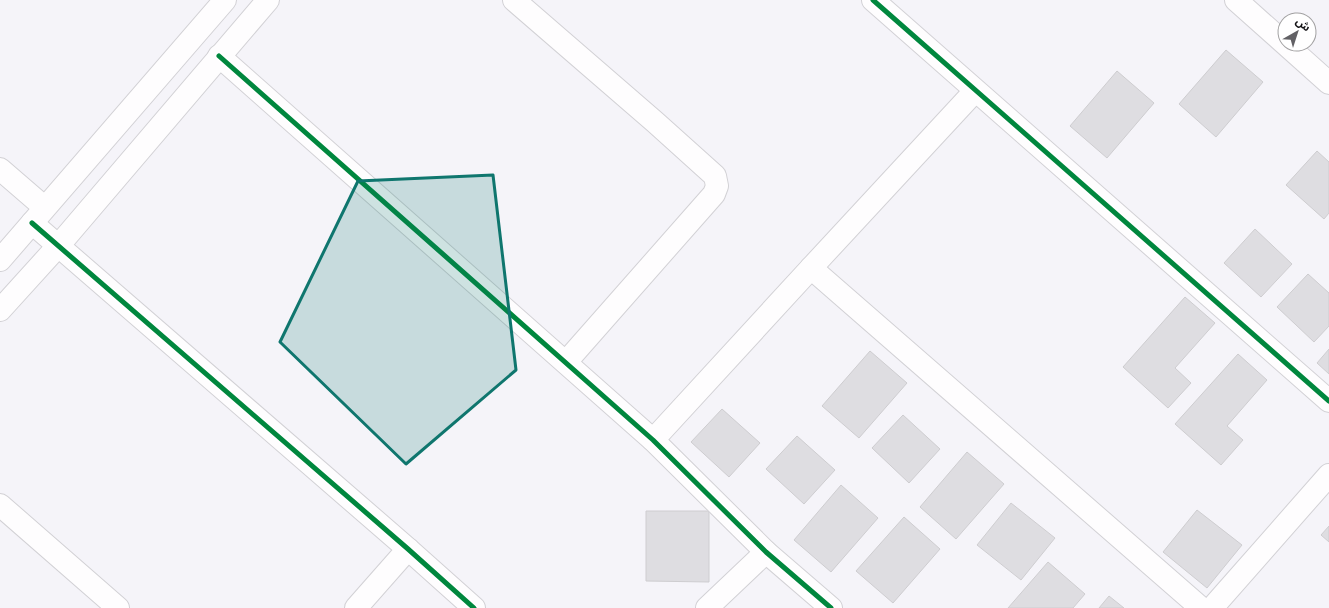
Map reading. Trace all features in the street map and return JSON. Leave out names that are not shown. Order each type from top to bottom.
[{"type":"street","points":[[0,260],[225,0]]},
{"type":"street","points":[[0,310],[59,245],[268,0]]},
{"type":"street","points":[[514,0],[715,176],[717,186],[714,194],[566,362]]},
{"type":"street","points":[[873,0],[1329,401]]},
{"type":"street","points":[[1236,0],[1329,83]]},
{"type":"street","points":[[219,56],[653,440],[766,552],[831,608]]},
{"type":"street","points":[[653,440],[976,91]]},
{"type":"street","points":[[0,169],[38,215],[59,245],[474,608]]},
{"type":"street","points":[[811,268],[1201,608]]},
{"type":"street","points":[[1212,608],[1329,475]]},
{"type":"street","points":[[0,504],[118,608]]},
{"type":"street","points":[[356,608],[408,549]]},
{"type":"street","points":[[706,608],[766,552]]},
{"type":"highlighted area","points":[[493,175],[516,370],[406,464],[280,342],[358,181]]},
{"type":"building","points":[[1226,50],[1263,82],[1216,137],[1179,104]]},
{"type":"building","points":[[1117,71],[1154,103],[1107,158],[1070,126]]},
{"type":"building","points":[[1317,151],[1329,162],[1329,213],[1324,219],[1286,185]]},
{"type":"building","points":[[1255,229],[1292,264],[1261,297],[1224,263]]},
{"type":"building","points":[[1308,274],[1329,293],[1329,326],[1314,342],[1277,307]]},
{"type":"building","points":[[1185,297],[1215,323],[1175,368],[1191,383],[1168,408],[1123,367]]},
{"type":"building","points":[[1329,349],[1329,374],[1317,363]]},
{"type":"building","points":[[870,351],[907,383],[859,438],[822,406]]},
{"type":"building","points":[[1238,354],[1267,380],[1227,426],[1243,440],[1221,465],[1175,424]]},
{"type":"building","points":[[722,409],[760,443],[729,477],[691,442]]},
{"type":"building","points":[[903,415],[940,449],[909,483],[872,448]]},
{"type":"building","points":[[797,436],[835,470],[804,504],[766,469]]},
{"type":"building","points":[[967,452],[1004,484],[956,539],[920,507]]},
{"type":"building","points":[[841,485],[878,518],[831,572],[794,540]]},
{"type":"building","points":[[1011,503],[1055,538],[1021,580],[977,545]]},
{"type":"building","points":[[1197,510],[1242,545],[1207,588],[1163,552]]},
{"type":"building","points":[[646,511],[709,511],[709,582],[646,581]]},
{"type":"building","points":[[904,517],[940,549],[893,603],[856,571]]},
{"type":"building","points":[[1329,526],[1329,542],[1321,535]]},
{"type":"building","points":[[1048,562],[1085,594],[1073,608],[1008,608]]},
{"type":"building","points":[[1109,596],[1124,608],[1099,608]]},
{"type":"cycle path","points":[[873,0],[1329,401]]},
{"type":"cycle path","points":[[219,56],[653,440],[766,552],[831,608]]},
{"type":"cycle path","points":[[32,223],[474,608]]}]
